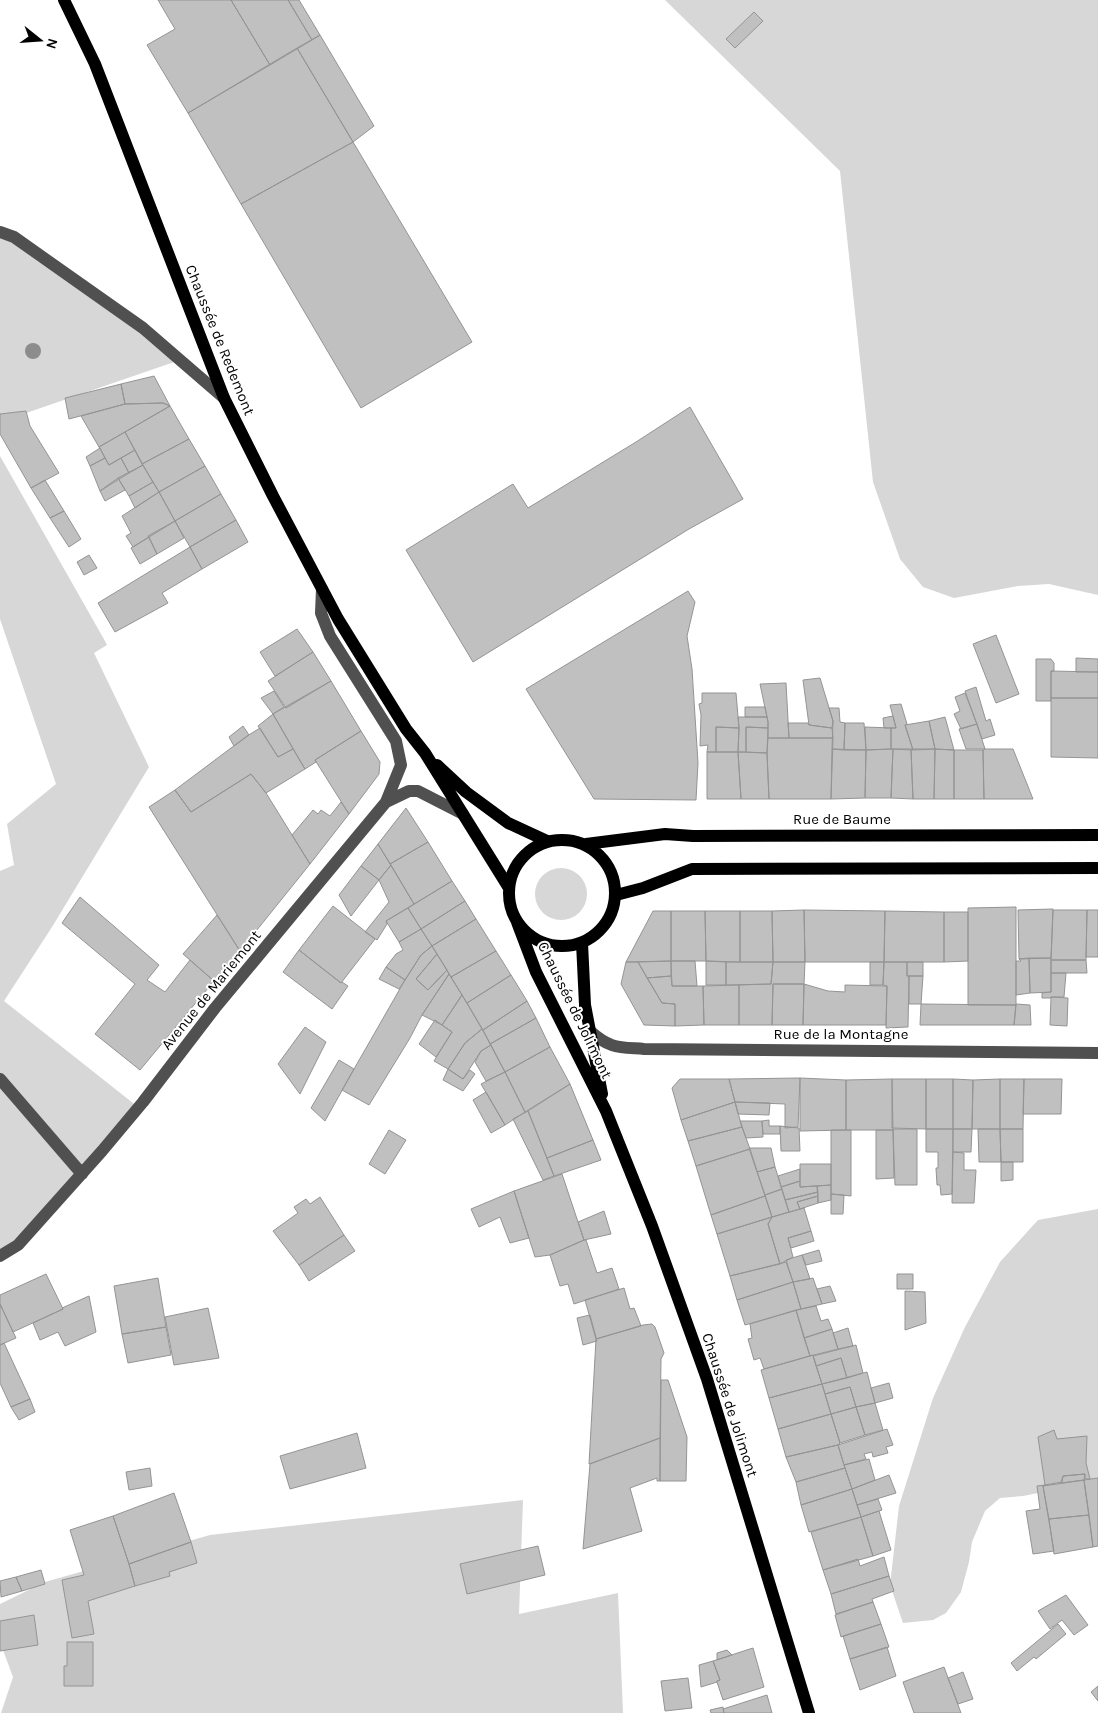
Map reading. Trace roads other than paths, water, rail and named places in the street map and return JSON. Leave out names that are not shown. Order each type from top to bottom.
[{"type":"main road","name":"Chaussée de Redemont","points":[[64,0],[96,64],[224,398],[273,496],[338,620],[406,728],[425,753],[509,888]]},
{"type":"main road","name":"Chaussée de Redemont","points":[[425,753],[466,792],[508,824],[547,841]]},
{"type":"main road","name":"Rue de Baume","points":[[586,844],[665,834],[693,836],[1098,835]]},
{"type":"main road","points":[[565,839],[586,844],[599,853],[609,865],[615,880],[616,895],[612,914],[598,933],[582,943],[568,946],[553,946],[539,941],[527,933],[517,922],[510,906],[509,888],[513,872],[521,858],[533,848],[547,841],[565,839]]},
{"type":"main road","points":[[616,895],[643,888],[692,869],[1098,868]]},
{"type":"main road","name":"Chaussée de Jolimont","points":[[517,922],[536,972],[606,1111],[652,1226],[707,1379],[809,1713]]},
{"type":"main road","name":"Chaussée de Jolimont","points":[[582,943],[585,1005],[606,1111]]},
{"type":"street","points":[[0,232],[14,237],[143,328],[224,398]]},
{"type":"street","points":[[322,589],[321,613],[330,636],[396,741],[401,766],[386,802]]},
{"type":"street","name":"Avenue de Mariemont","points":[[0,1256],[18,1246],[82,1174],[143,1102],[215,1008],[386,802],[409,791],[418,791],[463,814]]},
{"type":"street","name":"Rue de la Montagne","points":[[590,1031],[600,1041],[612,1047],[644,1049],[1098,1053]]},
{"type":"street","points":[[0,1079],[82,1174]]}]
